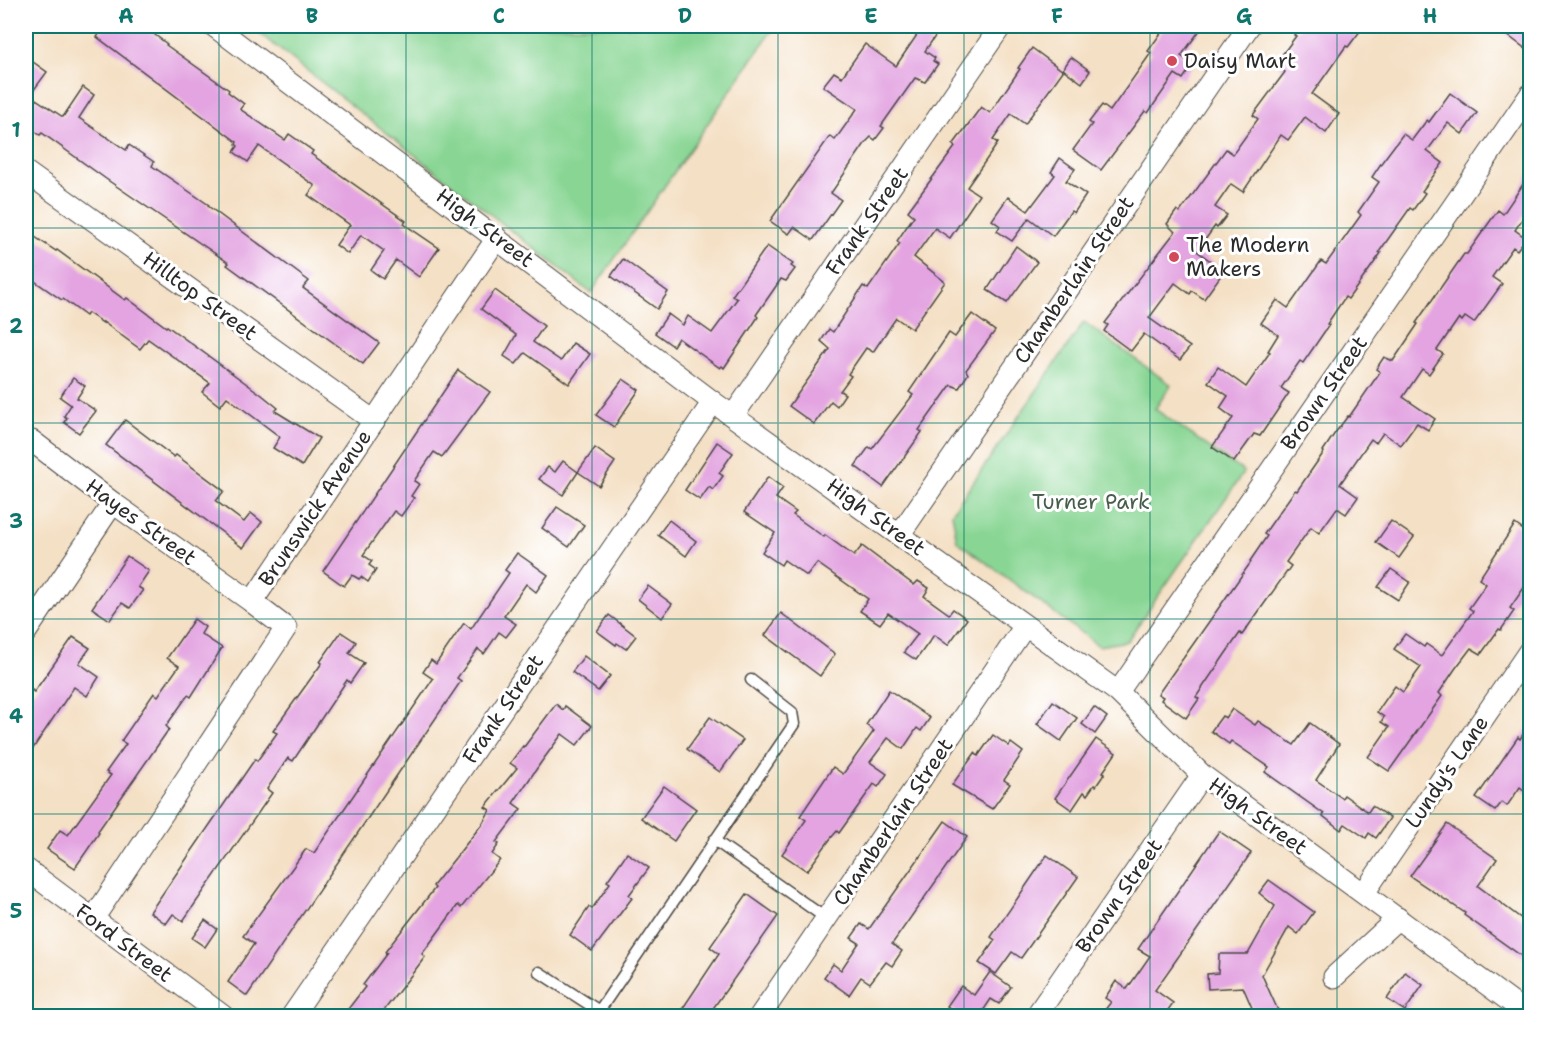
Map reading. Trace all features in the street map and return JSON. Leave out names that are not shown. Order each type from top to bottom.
[{"type":"street","name":"High Street","points":[[214,26],[713,402],[1118,692],[1202,775],[1530,1017]]},
{"type":"street","name":"Frank Street","points":[[733,416],[1001,26]]},
{"type":"street","name":"Chamberlain Street","points":[[900,534],[1249,26]]},
{"type":"street","name":"Brown Street","points":[[1118,692],[1530,94]]},
{"type":"street","name":"Hilltop Street","points":[[26,172],[374,421]]},
{"type":"street","name":"Brunswick Avenue","points":[[93,919],[286,628],[252,602],[497,238]]},
{"type":"street","name":"Frank Street","points":[[292,1017],[713,402]]},
{"type":"street","name":"Hayes Street","points":[[32,441],[113,504],[252,602]]},
{"type":"street","points":[[26,632],[113,504]]},
{"type":"street","name":"Chamberlain Street","points":[[760,1017],[1025,626]]},
{"type":"street","name":"Lundy's Lane","points":[[1364,893],[1530,650]]},
{"type":"street","name":"Brown Street","points":[[1036,1017],[1202,775]]},
{"type":"street","name":"Ford Street","points":[[26,869],[223,1017]]},
{"type":"street","points":[[1334,977],[1398,918]]},
{"type":"lane","points":[[539,972],[603,1014],[714,840],[794,724],[792,712],[751,680]]},
{"type":"lane","points":[[714,840],[827,919]]},
{"type":"green space","points":[[250,26],[775,26],[591,293]]},
{"type":"green space","name":"Turner Park","points":[[1084,322],[1171,385],[1155,409],[1244,472],[1127,641],[1099,646],[957,541],[952,513]]},
{"type":"building","points":[[105,26],[143,26],[229,90],[228,92],[244,104],[240,109],[285,140],[289,134],[313,151],[311,154],[406,221],[404,224],[439,248],[419,277],[396,260],[383,279],[371,270],[384,251],[361,235],[348,254],[336,245],[350,225],[308,195],[315,186],[259,146],[248,162],[234,152],[238,146],[237,142],[97,37]]},
{"type":"building","points":[[923,26],[942,26],[925,51],[935,58],[933,61],[938,64],[925,82],[915,78],[881,126],[884,128],[875,140],[871,137],[866,142],[831,193],[841,200],[813,240],[794,227],[789,234],[770,221],[830,136],[835,140],[857,109],[823,86],[834,72],[842,77],[865,44],[896,66]]},
{"type":"building","points":[[1166,26],[1203,26],[1181,56],[1193,64],[1183,79],[1175,74],[1148,113],[1145,111],[1101,170],[1073,150],[1092,124],[1089,122],[1102,105],[1110,111],[1151,53],[1148,51]]},
{"type":"building","points":[[1301,26],[1364,26],[1348,47],[1346,46],[1312,94],[1339,114],[1326,133],[1305,117],[1288,140],[1281,135],[1243,192],[1231,184],[1215,207],[1227,215],[1217,228],[1215,226],[1197,251],[1224,271],[1204,299],[1192,291],[1190,294],[1175,283],[1149,318],[1190,347],[1180,360],[1144,334],[1131,351],[1104,331],[1108,325],[1105,323],[1175,232],[1167,224],[1177,210],[1180,212],[1226,149],[1233,154],[1258,119],[1253,115],[1285,72],[1276,63]]},
{"type":"building","points":[[1495,26],[1530,26],[1530,52]]},
{"type":"building","points":[[1032,48],[1063,71],[1025,124],[1011,114],[993,140],[998,143],[967,187],[979,195],[950,238],[935,228],[914,257],[945,282],[912,329],[896,318],[873,352],[866,348],[848,374],[851,376],[840,391],[845,394],[837,406],[831,401],[814,424],[789,406],[830,349],[821,341],[829,329],[833,332],[863,286],[868,289],[900,243],[897,241],[914,216],[908,211],[981,107],[990,113]]},
{"type":"building","points":[[26,57],[47,72],[30,95],[63,117],[83,87],[94,95],[79,118],[126,150],[129,145],[154,162],[152,166],[209,205],[309,281],[303,288],[379,343],[363,364],[227,265],[229,263],[42,133],[40,135],[26,125]]},
{"type":"building","points":[[1071,57],[1090,71],[1082,83],[1063,69]]},
{"type":"building","points":[[1450,93],[1477,113],[1462,134],[1448,123],[1427,151],[1443,163],[1422,191],[1425,193],[1413,210],[1410,208],[1348,299],[1345,297],[1303,363],[1300,361],[1281,388],[1289,393],[1260,436],[1254,434],[1234,462],[1212,447],[1233,418],[1220,408],[1228,396],[1208,382],[1218,367],[1246,387],[1270,352],[1268,351],[1278,335],[1261,323],[1277,300],[1288,308],[1321,261],[1326,264],[1361,215],[1358,212],[1379,182],[1372,177],[1382,162],[1403,134],[1412,140],[1427,120],[1429,122]]},
{"type":"building","points":[[1060,158],[1075,169],[1066,181],[1086,195],[1074,213],[1071,211],[1053,236],[1029,218],[1012,241],[997,231],[1000,226],[992,220],[1008,197],[1028,211],[1055,175],[1051,172]]},
{"type":"building","points":[[1530,174],[1530,207],[1515,230],[1526,238],[1517,250],[1513,247],[1492,277],[1502,284],[1474,323],[1465,317],[1462,321],[1459,318],[1437,350],[1443,354],[1429,374],[1422,369],[1403,397],[1435,419],[1428,430],[1417,423],[1401,445],[1383,433],[1376,443],[1371,439],[1340,484],[1358,497],[1346,514],[1337,508],[1319,533],[1311,527],[1286,562],[1291,566],[1242,635],[1240,633],[1226,653],[1196,697],[1199,699],[1186,718],[1161,700],[1163,697],[1158,694],[1251,562],[1267,536],[1264,534],[1380,372],[1376,369],[1384,357],[1393,361],[1418,324],[1416,323],[1464,254],[1467,254],[1498,210],[1503,214]]},
{"type":"building","points":[[26,231],[57,250],[125,300],[127,298],[167,326],[262,395],[278,408],[275,411],[319,438],[302,466],[273,448],[280,437],[227,397],[220,406],[202,392],[210,383],[148,339],[140,349],[103,322],[88,313],[86,316],[26,275]]},
{"type":"building","points":[[767,246],[793,264],[791,266],[795,269],[786,281],[781,279],[724,368],[722,366],[720,368],[678,338],[673,346],[655,333],[668,314],[683,325],[688,316],[712,333],[737,299],[732,296]]},
{"type":"building","points":[[1016,246],[1037,262],[1007,303],[987,290]]},
{"type":"building","points":[[623,259],[668,292],[657,309],[611,276]]},
{"type":"building","points":[[495,290],[544,326],[533,342],[561,361],[573,343],[590,354],[569,384],[525,353],[516,364],[504,356],[516,335],[481,309]]},
{"type":"building","points":[[972,314],[995,331],[966,370],[968,374],[959,388],[951,385],[919,430],[922,432],[883,487],[855,466],[869,447],[872,449],[913,395],[909,392],[949,333],[955,337]]},
{"type":"building","points":[[458,370],[490,392],[442,457],[434,452],[414,481],[419,484],[411,496],[414,498],[401,516],[394,511],[363,555],[372,561],[369,565],[376,570],[368,582],[352,575],[344,586],[323,571]]},
{"type":"building","points":[[73,378],[85,386],[77,398],[96,411],[79,433],[64,422],[67,418],[64,416],[71,405],[60,397]]},
{"type":"building","points":[[623,379],[639,390],[614,427],[596,415]]},
{"type":"building","points":[[125,420],[224,491],[216,501],[244,522],[251,513],[262,522],[243,548],[106,445]]},
{"type":"building","points":[[717,442],[733,453],[719,473],[723,476],[713,490],[709,487],[700,500],[685,490]]},
{"type":"building","points":[[595,448],[615,462],[599,486],[578,472]]},
{"type":"building","points":[[563,461],[578,472],[563,495],[539,479],[548,467],[555,472]]},
{"type":"building","points":[[768,477],[783,488],[776,498],[796,512],[793,515],[854,556],[862,546],[914,585],[918,581],[929,588],[924,596],[949,614],[953,609],[967,619],[948,645],[934,635],[916,660],[904,652],[918,634],[888,613],[880,624],[860,611],[868,599],[817,563],[807,576],[784,560],[781,565],[762,552],[775,533],[744,512]]},
{"type":"building","points":[[557,507],[584,525],[569,547],[542,528]]},
{"type":"building","points":[[669,520],[696,541],[686,556],[658,535]]},
{"type":"building","points":[[1391,521],[1414,537],[1399,558],[1376,542]]},
{"type":"building","points":[[1515,524],[1530,535],[1530,579],[1510,608],[1514,611],[1481,654],[1471,648],[1439,693],[1442,696],[1389,771],[1368,757],[1389,727],[1381,722],[1384,717],[1377,712],[1395,686],[1403,692],[1421,667],[1394,649],[1405,634],[1424,647],[1426,644],[1442,655],[1473,611],[1469,608],[1486,584],[1479,579]]},
{"type":"building","points":[[517,553],[548,575],[536,592],[526,584],[504,616],[516,624],[506,637],[499,632],[484,654],[478,649],[457,678],[461,681],[247,996],[228,982],[254,944],[243,936],[306,849],[314,853],[433,679],[423,672],[431,660],[436,664],[464,623],[471,629],[509,573],[505,570]]},
{"type":"building","points":[[127,556],[149,571],[138,587],[143,590],[130,608],[122,603],[110,620],[92,608]]},
{"type":"building","points":[[1391,569],[1410,582],[1398,600],[1378,587]]},
{"type":"building","points":[[648,586],[672,604],[662,618],[638,599]]},
{"type":"building","points":[[781,613],[835,654],[820,676],[765,635]]},
{"type":"building","points":[[609,615],[636,636],[626,649],[617,643],[616,645],[597,631]]},
{"type":"building","points":[[194,619],[205,627],[201,634],[222,648],[191,697],[188,695],[166,726],[169,729],[75,868],[47,849],[60,830],[68,835],[111,775],[106,772],[126,744],[121,741],[154,693],[158,696],[179,666],[167,658]]},
{"type":"building","points":[[341,632],[356,642],[349,653],[364,663],[350,683],[347,680],[293,761],[288,758],[267,789],[272,793],[183,921],[173,914],[166,924],[150,912],[255,759],[257,761],[277,733],[273,731],[322,663],[320,662]]},
{"type":"building","points":[[73,637],[90,648],[79,663],[99,677],[87,696],[74,687],[26,759],[26,699],[32,690],[34,692]]},
{"type":"building","points":[[584,656],[610,676],[598,691],[572,672]]},
{"type":"building","points":[[889,690],[930,718],[921,731],[917,728],[903,749],[888,738],[870,762],[887,774],[878,787],[874,784],[839,833],[837,831],[831,838],[807,871],[782,854],[806,820],[800,816],[833,767],[843,774],[874,731],[866,725]]},
{"type":"building","points":[[1053,701],[1077,718],[1061,741],[1037,724]]},
{"type":"building","points":[[556,704],[563,710],[565,706],[592,726],[577,745],[562,734],[542,761],[513,803],[521,809],[496,842],[499,844],[492,854],[500,860],[461,908],[458,905],[422,954],[425,957],[379,1017],[342,1017],[365,987],[363,985],[387,953],[385,952],[482,824],[490,810],[485,807],[517,768],[510,763]]},
{"type":"building","points":[[1094,707],[1107,717],[1095,734],[1082,724]]},
{"type":"building","points":[[1232,709],[1255,725],[1258,721],[1294,745],[1310,723],[1339,744],[1316,780],[1342,798],[1344,795],[1368,812],[1372,806],[1390,818],[1376,838],[1369,833],[1366,838],[1345,824],[1341,830],[1323,816],[1324,814],[1265,772],[1269,767],[1231,741],[1229,744],[1211,731],[1222,716],[1226,718]]},
{"type":"building","points":[[710,717],[743,740],[720,772],[687,749]]},
{"type":"building","points":[[1530,724],[1530,795],[1520,787],[1507,806],[1502,802],[1495,811],[1476,798],[1518,737],[1520,739]]},
{"type":"building","points":[[993,735],[1009,746],[1011,743],[1023,752],[1004,780],[1010,784],[992,809],[952,785],[975,753],[978,756]]},
{"type":"building","points":[[1096,739],[1116,753],[1096,786],[1094,785],[1087,795],[1084,792],[1072,810],[1055,798]]},
{"type":"building","points":[[664,786],[696,809],[674,841],[641,818]]},
{"type":"building","points":[[945,821],[967,837],[892,944],[902,951],[892,966],[886,962],[870,983],[861,977],[849,995],[824,977],[833,964],[841,970],[859,943],[851,938],[861,924],[869,929]]},
{"type":"building","points":[[1447,824],[1497,859],[1478,886],[1530,925],[1530,962],[1464,915],[1465,913],[1410,876]]},
{"type":"building","points":[[1219,831],[1251,853],[1155,990],[1173,1003],[1163,1017],[1112,1017],[1104,1011],[1111,1002],[1105,998],[1116,981],[1127,989],[1150,956],[1138,949]]},
{"type":"building","points":[[627,853],[649,868],[629,895],[632,898],[592,951],[570,935],[589,907],[592,909],[610,883],[607,881]]},
{"type":"building","points":[[1047,855],[1078,877],[1021,958],[1012,952],[996,974],[979,963],[995,940],[991,937]]},
{"type":"building","points":[[1269,880],[1314,912],[1298,934],[1289,927],[1262,975],[1281,1017],[1256,1017],[1243,987],[1208,989],[1207,974],[1218,973],[1219,954],[1248,954],[1275,906],[1259,893]]},
{"type":"building","points":[[747,894],[778,916],[707,1017],[677,1017],[719,954],[710,947]]},
{"type":"building","points":[[205,920],[217,929],[205,947],[192,938]]},
{"type":"building","points":[[990,972],[1011,987],[999,1004],[991,999],[979,1017],[962,1017],[947,1006],[961,986],[974,995]]},
{"type":"building","points":[[1405,972],[1423,985],[1405,1011],[1387,999]]},
{"type":"place","name":"Daisy Mart","points":[[1172,61]]},
{"type":"place","name":"The Modern Makers","points":[[1174,257]]}]
